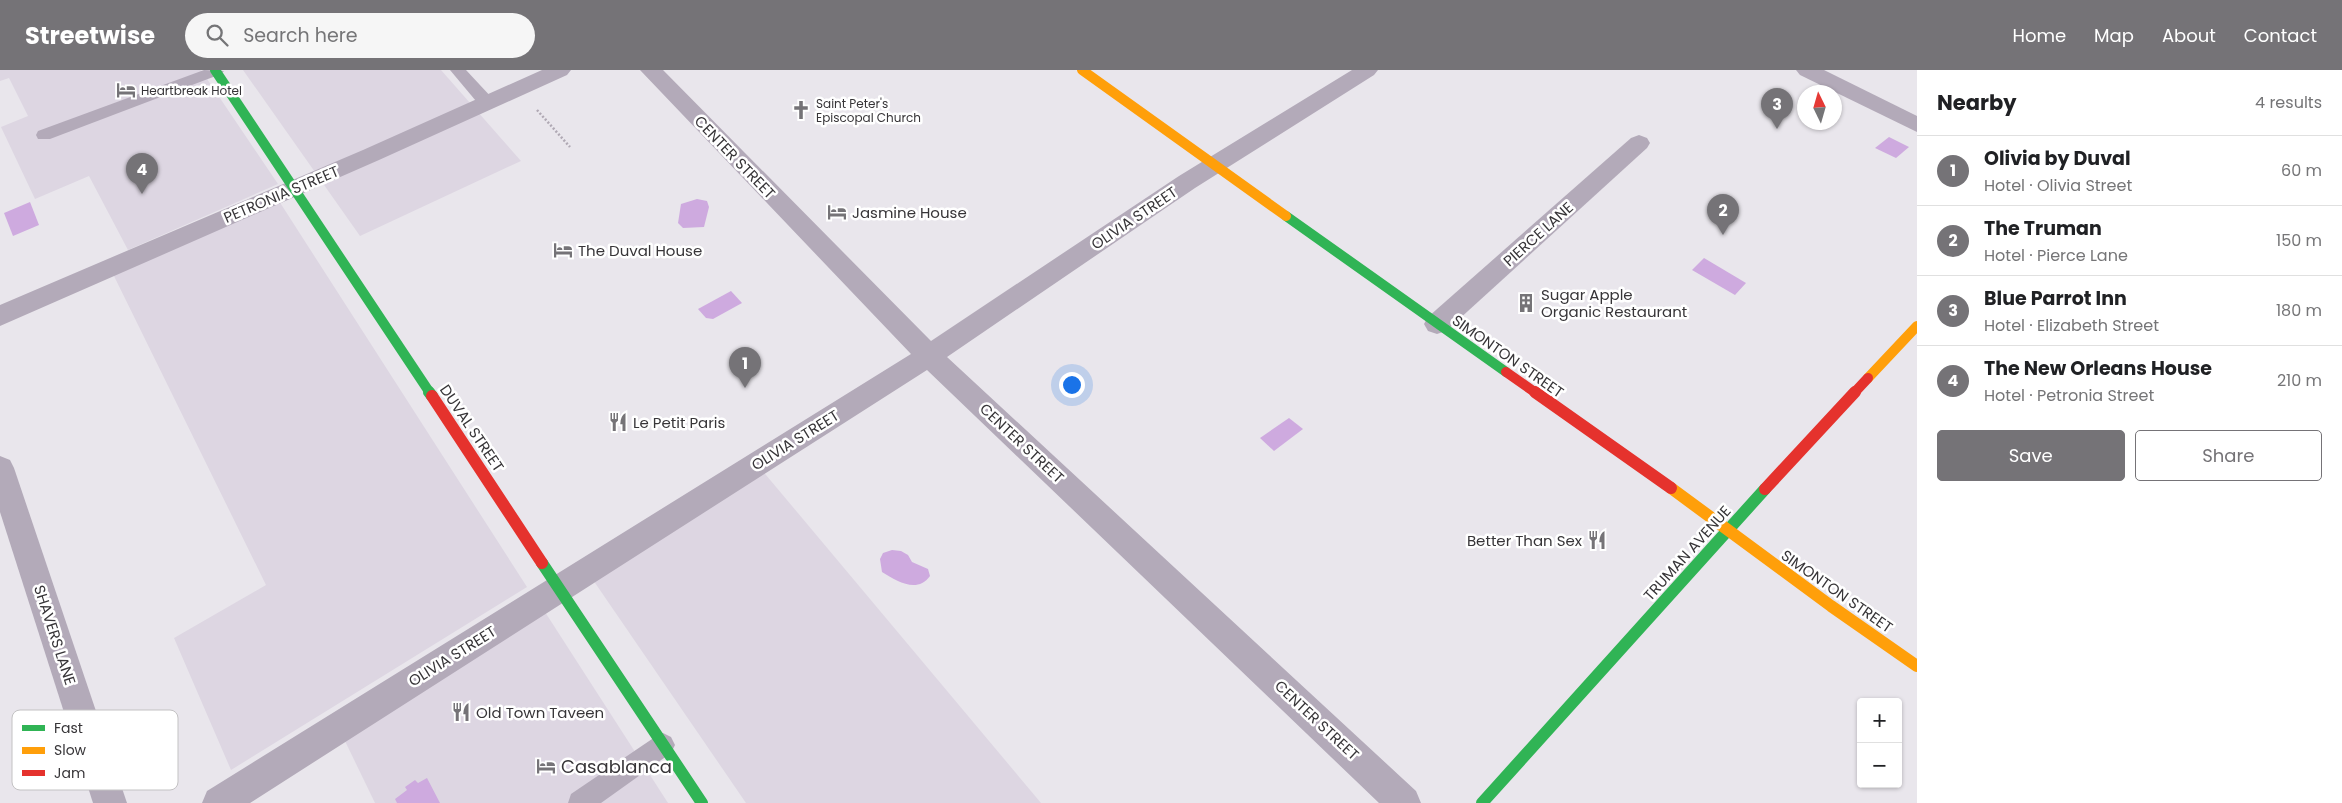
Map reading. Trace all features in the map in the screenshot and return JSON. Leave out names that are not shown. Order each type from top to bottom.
[{"type":"street","name":"DUVAL STREET","points":[[215,70],[702,803]]},
{"type":"street","name":"PETRONIA STREET","points":[[0,316],[294,189],[560,70]]},
{"type":"street","name":"CENTER STREET","points":[[652,70],[929,356],[1404,803]]},
{"type":"street","name":"SIMONTON STREET","points":[[1082,70],[1917,666]]},
{"type":"street","name":"OLIVIA STREET","points":[[219,803],[929,356],[1215,165],[1366,70]]},
{"type":"street","points":[[1806,70],[1917,125]]},
{"type":"street","name":"PIERCE LANE","points":[[1437,324],[1639,143]]},
{"type":"street","name":"TRUMAN AVENUE","points":[[1482,803],[1728,530],[1917,326]]},
{"type":"street","name":"SHAVERS LANE","points":[[0,468],[79,710]]},
{"type":"street","name":"SHAVERS LANE","points":[[106,790],[110,803]]},
{"type":"lane","points":[[44,135],[215,70]]},
{"type":"lane","points":[[458,70],[487,102]]},
{"type":"lane","points":[[580,803],[664,745]]},
{"type":"path","points":[[518,88],[570,147]]},
{"type":"shaded area","points":[[0,70],[201,70],[278,184],[128,250],[89,176],[35,199],[1,127],[28,116],[9,78],[0,81]]},
{"type":"shaded area","points":[[243,70],[441,70],[521,161],[360,236]]},
{"type":"shaded area","points":[[1889,137],[1909,147],[1896,158],[1875,148]]},
{"type":"shaded area","points":[[697,199],[707,201],[709,207],[704,227],[683,228],[678,223],[681,204]]},
{"type":"shaded area","points":[[279,201],[527,587],[231,770],[174,638],[266,585],[113,274]]},
{"type":"shaded area","points":[[30,202],[39,225],[13,236],[4,213]]},
{"type":"shaded area","points":[[1704,258],[1746,283],[1735,295],[1692,270]]},
{"type":"shaded area","points":[[731,291],[742,303],[713,319],[706,318],[698,309]]},
{"type":"shaded area","points":[[1289,418],[1303,429],[1274,451],[1260,438]]},
{"type":"shaded area","points":[[761,469],[1041,803],[746,803],[591,577]]},
{"type":"shaded area","points":[[892,550],[901,551],[908,555],[912,562],[928,569],[930,576],[925,581],[913,585],[900,582],[882,572],[880,559],[883,553]]},
{"type":"shaded area","points":[[545,612],[668,803],[375,803],[344,739]]},
{"type":"shaded area","points":[[427,778],[440,803],[397,803],[395,799],[407,790],[405,787],[415,780],[418,783]]},
{"type":"traffic: fast","points":[[215,70],[432,396]]},
{"type":"traffic: fast","points":[[1286,216],[1506,372]]},
{"type":"traffic: fast","points":[[1482,803],[1765,489]]},
{"type":"traffic: fast","points":[[542,563],[702,803]]},
{"type":"traffic: slow","points":[[1082,70],[1286,216]]},
{"type":"traffic: slow","points":[[1868,378],[1917,326]]},
{"type":"traffic: slow","points":[[1671,488],[1831,606],[1917,666]]},
{"type":"traffic: jam","points":[[1506,372],[1671,488]]},
{"type":"traffic: jam","points":[[1765,489],[1868,378]]},
{"type":"traffic: jam","points":[[432,396],[542,563]]},
{"type":"place","name":"Heartbreak Hotel","points":[[126,90]]},
{"type":"place","name":"Saint Peter's Episcopal Church","points":[[801,110]]},
{"type":"place","name":"Blue Parrot Inn","points":[[1777,129]]},
{"type":"place","name":"The New Orleans House","points":[[142,194]]},
{"type":"place","name":"Jasmine House","points":[[837,212]]},
{"type":"place","name":"The Truman","points":[[1723,235]]},
{"type":"place","name":"The Duval House","points":[[563,250]]},
{"type":"place","name":"Sugar Apple Organic Restaurant","points":[[1526,303]]},
{"type":"place","name":"Olivia by Duval","points":[[745,388]]},
{"type":"place","name":"Le Petit Paris","points":[[618,422]]},
{"type":"place","name":"Better Than Sex","points":[[1597,540]]},
{"type":"place","name":"Old Town Taveen","points":[[461,712]]},
{"type":"place","name":"Casablanca","points":[[546,766]]}]
